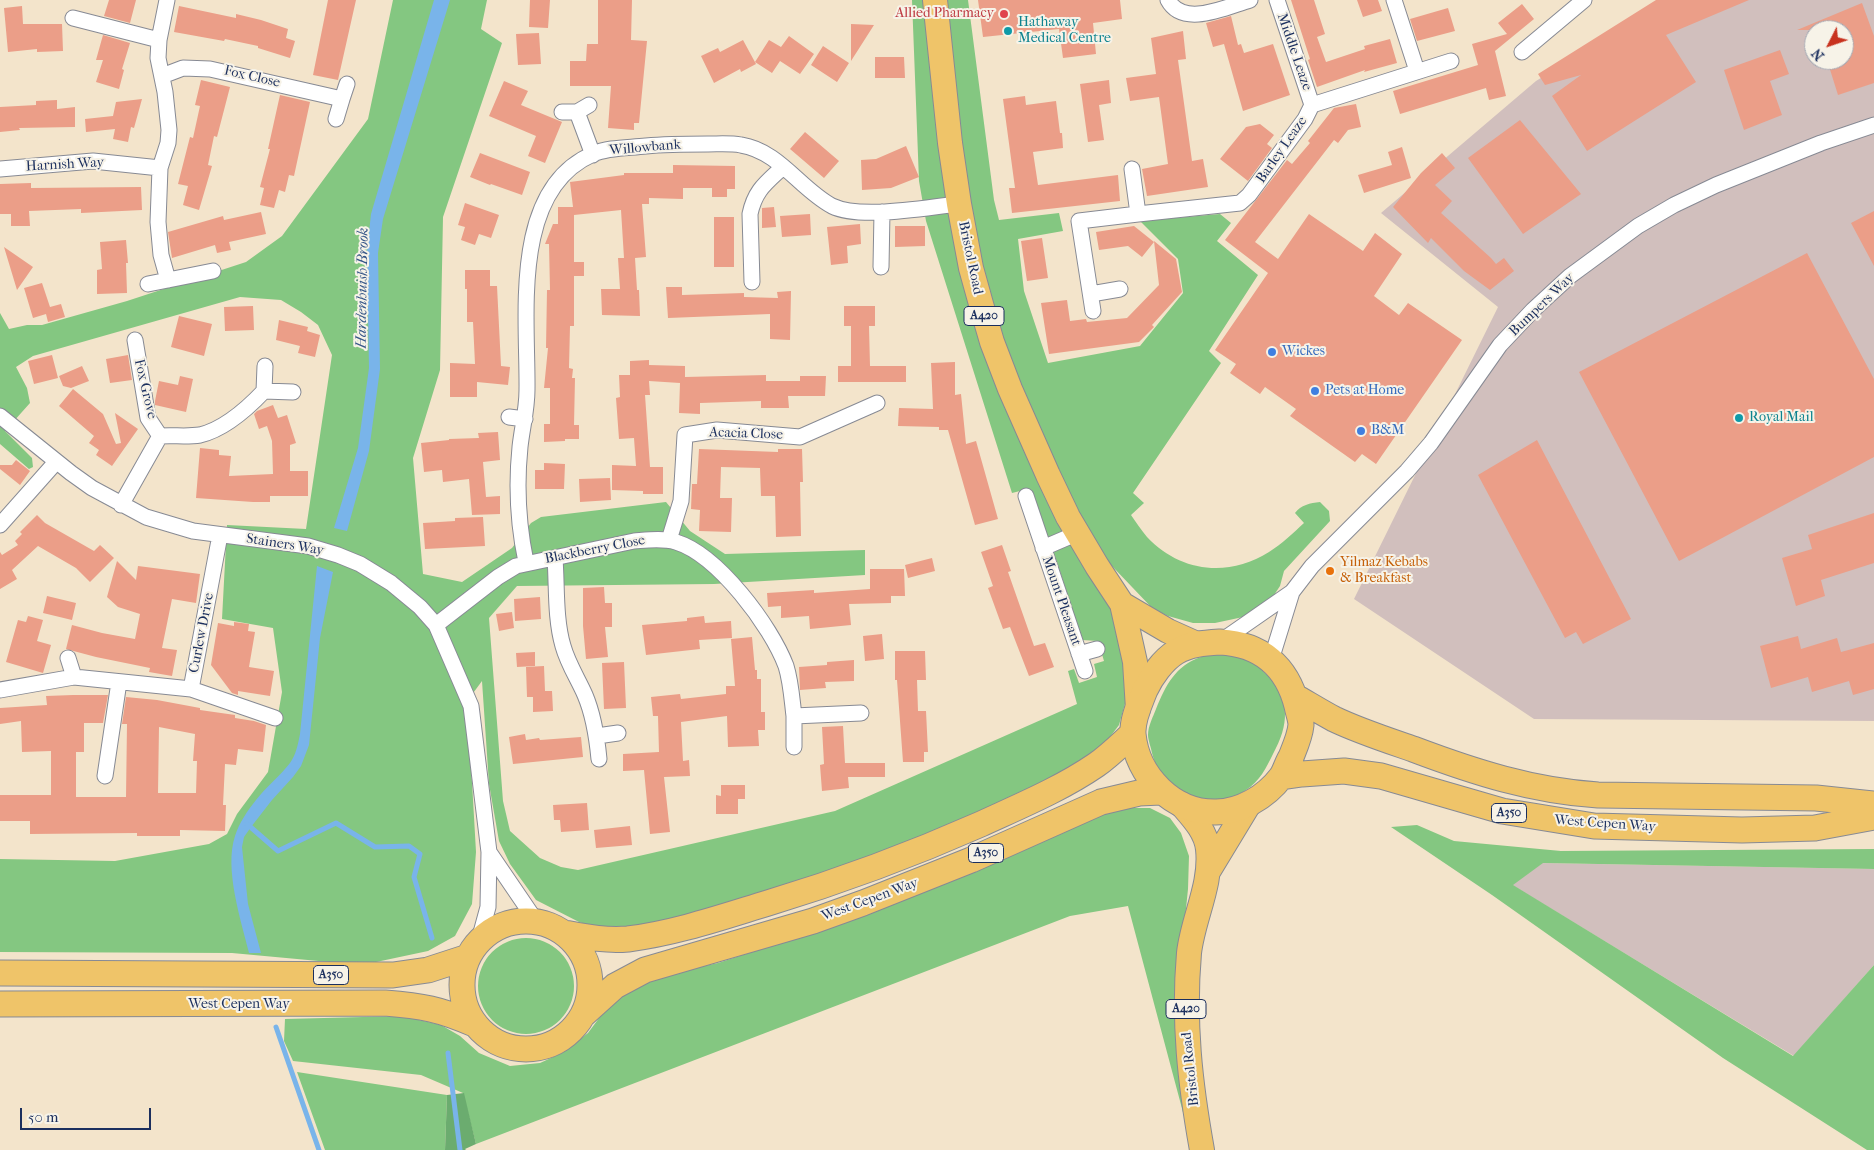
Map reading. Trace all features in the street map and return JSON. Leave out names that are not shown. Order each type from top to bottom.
[{"type":"highway","name":"A350","points":[[1135,721],[1149,682],[1160,666],[1175,652],[1208,643],[1236,642],[1255,648],[1271,660],[1286,676],[1294,696],[1301,724],[1297,744],[1281,777],[1266,792],[1249,804],[1231,811],[1214,812],[1171,798]]},
{"type":"highway","name":"West Cepen Way","points":[[1294,696],[1336,720],[1453,764],[1493,777],[1565,793],[1816,798],[1874,804]]},
{"type":"highway","points":[[1135,721],[1138,755],[1147,775],[1171,798]]},
{"type":"highway","name":"West Cepen Way","points":[[564,933],[594,939],[627,939],[659,934],[729,916],[849,877],[951,837],[1067,783],[1105,758],[1135,721]]},
{"type":"highway","name":"West Cepen Way","points":[[1281,777],[1344,771],[1381,776],[1502,811],[1594,826],[1742,830],[1815,828],[1874,817]]},
{"type":"highway","name":"West Cepen Way","points":[[584,1014],[615,986],[645,970],[812,921],[863,903],[980,856],[1101,802],[1138,793],[1171,798]]},
{"type":"highway","points":[[520,920],[536,921],[551,925],[564,933],[578,946],[586,963],[590,980],[590,997],[584,1014],[573,1030],[559,1041],[541,1048],[522,1050],[496,1042],[487,1037],[474,1024],[464,1007],[461,987],[463,968],[474,948],[491,930],[520,920]]},
{"type":"highway","name":"A350","points":[[0,973],[393,975],[428,970],[474,948]]},
{"type":"highway","name":"West Cepen Way","points":[[0,1004],[385,1004],[430,1008],[449,1013],[474,1024]]},
{"type":"main road","name":"Bristol Road","points":[[935,0],[942,80],[959,204],[971,268],[992,342],[1029,434],[1068,517],[1122,604],[1135,662],[1135,721]]},
{"type":"main road","name":"Bristol Road","points":[[1122,604],[1168,631],[1208,643]]},
{"type":"main road","name":"Bristol Road","points":[[1171,798],[1200,827],[1208,846],[1209,870],[1190,951],[1186,1021],[1192,1095],[1202,1150]]},
{"type":"main road","name":"Bristol Road","points":[[1209,870],[1249,804]]},
{"type":"street","points":[[167,0],[159,40],[158,58],[167,103],[169,130],[168,142],[160,168],[158,238],[168,280]]},
{"type":"street","points":[[1168,0],[1178,11],[1191,15],[1250,0]]},
{"type":"street","name":"Middle Leaze","points":[[1277,0],[1312,105]]},
{"type":"street","points":[[1394,0],[1417,71]]},
{"type":"street","points":[[1522,52],[1584,0]]},
{"type":"street","points":[[74,18],[159,40]]},
{"type":"street","name":"Barley Leaze","points":[[1093,311],[1080,221],[1240,203],[1249,195],[1283,150],[1305,119],[1312,105],[1451,61]]},
{"type":"street","name":"Fox Close","points":[[162,76],[183,68],[210,69],[342,99]]},
{"type":"street","points":[[336,119],[347,84]]},
{"type":"street","points":[[576,110],[592,154]]},
{"type":"street","name":"Bumpers Way","points":[[1271,660],[1292,592],[1312,566],[1407,471],[1431,443],[1500,345],[1570,276],[1638,226],[1716,184],[1821,143],[1874,125]]},
{"type":"street","name":"Willowbank","points":[[526,562],[518,512],[517,418],[527,393],[522,265],[541,209],[560,178],[592,154],[608,150],[655,146],[738,144],[754,147],[767,154],[818,197],[833,206],[852,211],[882,212],[959,204]]},
{"type":"street","name":"Harnish Way","points":[[0,169],[93,161],[160,168]]},
{"type":"street","points":[[752,282],[750,214],[752,204],[760,189],[783,167]]},
{"type":"street","points":[[1132,168],[1138,214]]},
{"type":"street","points":[[881,267],[882,212]]},
{"type":"street","points":[[148,284],[213,271]]},
{"type":"street","points":[[1091,294],[1120,289]]},
{"type":"street","name":"Fox Grove","points":[[135,340],[148,418],[160,436]]},
{"type":"street","points":[[265,366],[264,391],[293,392]]},
{"type":"street","name":"Fox Grove","points":[[160,436],[198,435],[216,430],[250,406],[264,391]]},
{"type":"street","name":"Acacia Close","points":[[669,540],[681,501],[685,435],[717,430],[800,437],[877,403]]},
{"type":"street","name":"Stainers Way","points":[[0,416],[56,462],[92,488],[146,516],[193,532],[308,546],[338,555],[360,564],[391,583],[406,594],[436,625],[471,706],[489,852],[488,907],[474,948]]},
{"type":"street","name":"Fox Grove","points":[[121,504],[160,436]]},
{"type":"street","points":[[0,525],[56,462]]},
{"type":"street","name":"Mount Pleasant","points":[[1026,496],[1085,671]]},
{"type":"street","name":"Mount Pleasant","points":[[1043,548],[1078,533]]},
{"type":"street","name":"Curlew Drive","points":[[0,690],[74,677],[191,689],[220,535]]},
{"type":"street","name":"Blackberry Close","points":[[436,625],[498,577],[526,562],[555,558],[634,541],[669,540],[691,548],[711,563],[740,594],[773,639],[787,669],[794,716],[794,747]]},
{"type":"street","points":[[555,558],[559,627],[562,645],[585,695],[597,736],[599,760]]},
{"type":"street","name":"Bumpers Way","points":[[1208,643],[1292,592]]},
{"type":"street","name":"Mount Pleasant","points":[[1079,654],[1097,649]]},
{"type":"street","points":[[68,658],[74,677]]},
{"type":"street","points":[[104,776],[119,682]]},
{"type":"street","points":[[191,689],[275,718]]},
{"type":"street","points":[[794,716],[861,713]]},
{"type":"street","points":[[597,736],[618,733]]},
{"type":"street","name":"Stainers Way","points":[[489,852],[536,921]]},
{"type":"shaded area","points":[[1666,0],[1874,0],[1874,721],[1534,719],[1354,599],[1498,307],[1381,213],[1536,81]]},
{"type":"shaded area","points":[[1542,863],[1874,869],[1874,965],[1794,1056],[1512,885]]},
{"type":"green space","points":[[393,0],[487,0],[481,29],[502,43],[443,217],[440,370],[413,458],[423,574],[462,582],[512,548],[531,523],[541,517],[666,502],[690,531],[725,554],[865,550],[865,575],[714,584],[517,586],[489,618],[503,801],[510,831],[540,858],[561,867],[578,870],[835,811],[1077,704],[1068,671],[1074,669],[1079,683],[1097,677],[1094,664],[1104,661],[1098,641],[1082,640],[1057,562],[1028,489],[1012,493],[926,221],[919,181],[912,0],[968,0],[994,200],[999,220],[1059,213],[1063,231],[1018,239],[1024,291],[1048,363],[1140,346],[1183,293],[1178,259],[1140,221],[1220,214],[1231,223],[1217,241],[1258,275],[1209,351],[1221,363],[1133,493],[1144,503],[1131,515],[1147,537],[1174,558],[1189,564],[1221,568],[1237,566],[1253,560],[1278,546],[1304,523],[1295,513],[1306,505],[1320,502],[1329,511],[1330,521],[1284,571],[1280,586],[1274,595],[1243,617],[1215,623],[1193,623],[1168,616],[1153,609],[1093,544],[1107,601],[1121,626],[1130,686],[1119,725],[1098,753],[993,811],[777,890],[644,927],[594,927],[579,922],[536,900],[510,864],[499,841],[489,784],[482,681],[465,704],[476,852],[472,904],[455,936],[428,951],[362,965],[232,953],[0,952],[0,859],[115,861],[209,844],[227,834],[237,814],[268,772],[282,692],[273,628],[222,619],[227,525],[306,529],[332,355],[318,325],[301,312],[281,300],[240,297],[33,356],[16,367],[27,388],[30,403],[5,431],[32,458],[33,467],[29,469],[0,444],[0,313],[9,329],[27,325],[42,325],[127,301],[246,262],[282,236],[368,119]]},
{"type":"green space","points":[[1227,653],[1256,664],[1275,684],[1284,703],[1284,723],[1278,743],[1265,769],[1255,783],[1233,797],[1204,799],[1190,795],[1177,788],[1166,778],[1157,767],[1148,739],[1148,732],[1164,692],[1172,677],[1178,671],[1201,657]]},
{"type":"green space","points":[[1123,808],[1150,808],[1170,818],[1181,833],[1189,856],[1176,1044],[1184,1116],[1128,906],[1070,916],[476,1144],[463,1093],[421,1075],[293,1061],[284,1041],[285,1019],[402,1016],[441,1025],[460,1036],[479,1053],[510,1066],[540,1063],[562,1053],[588,1033],[611,1002],[641,980],[718,963],[851,920],[1077,821]]},
{"type":"green space","points":[[1417,825],[1454,841],[1561,851],[1874,849],[1874,869],[1543,863],[1513,885],[1793,1056],[1874,965],[1874,1150],[1867,1150],[1723,1058],[1492,895],[1391,827]]},
{"type":"green space","points":[[526,938],[544,942],[560,952],[570,968],[574,986],[570,1004],[560,1020],[544,1030],[526,1034],[508,1030],[492,1020],[482,1004],[478,986],[482,968],[492,952],[508,942]]},
{"type":"green space","points":[[297,1072],[447,1095],[445,1150],[325,1150]]},
{"type":"green space","points":[[464,1093],[476,1144],[466,1150],[445,1150],[447,1095]]},
{"type":"water","points":[[434,0],[450,0],[383,219],[378,253],[380,369],[369,451],[347,531],[334,528],[358,448],[369,368],[367,251],[371,214]]},
{"type":"water","points":[[317,566],[333,572],[320,638],[309,745],[301,766],[251,827],[244,837],[242,847],[248,904],[261,953],[249,953],[232,879],[232,849],[237,831],[247,812],[294,756],[300,734]]},
{"type":"building","points":[[109,0],[136,0],[130,23],[104,16]]},
{"type":"building","points":[[328,0],[356,0],[338,80],[313,75]]},
{"type":"building","points":[[530,0],[550,0],[548,28],[529,27]]},
{"type":"building","points":[[598,0],[632,0],[631,40],[647,41],[639,123],[634,123],[634,130],[608,128],[611,86],[570,86],[570,61],[586,61],[587,44],[598,44]]},
{"type":"building","name":"Hathaway Medical Centre","points":[[978,0],[1120,0],[1122,19],[1093,23],[1096,54],[1063,58],[1059,29],[983,37]]},
{"type":"building","points":[[1291,0],[1314,0],[1325,34],[1317,37],[1326,62],[1365,49],[1364,46],[1390,39],[1397,63],[1364,72],[1365,70],[1317,87]]},
{"type":"building","points":[[1357,0],[1378,0],[1382,11],[1363,17]]},
{"type":"building","points":[[1656,0],[1749,0],[1666,35],[1696,82],[1587,151],[1552,96],[1581,75],[1545,85],[1538,74]]},
{"type":"building","points":[[1862,3],[1874,36],[1874,83],[1838,95],[1830,70],[1854,70],[1854,20],[1821,20]]},
{"type":"building","points":[[1522,4],[1534,19],[1495,51],[1506,96],[1489,100],[1486,88],[1400,114],[1393,91],[1478,65],[1472,44],[1507,34],[1498,23]]},
{"type":"building","points":[[22,6],[23,24],[62,24],[63,51],[37,52],[37,49],[8,52],[4,8]]},
{"type":"building","points":[[179,6],[236,18],[236,14],[288,29],[286,38],[295,41],[290,58],[258,48],[258,46],[174,32]]},
{"type":"building","points":[[1448,8],[1455,31],[1417,41],[1410,19]]},
{"type":"building","points":[[1231,16],[1238,45],[1241,44],[1244,53],[1273,44],[1290,95],[1243,111],[1224,44],[1213,47],[1206,23]]},
{"type":"building","points":[[851,24],[874,25],[851,61]]},
{"type":"building","points":[[1183,31],[1186,59],[1178,60],[1192,161],[1203,159],[1208,187],[1147,196],[1142,169],[1168,164],[1159,97],[1130,101],[1126,78],[1156,74],[1151,38]]},
{"type":"building","points":[[539,33],[541,64],[518,65],[516,34]]},
{"type":"building","points":[[103,35],[130,43],[122,69],[124,70],[119,89],[96,82],[103,60],[96,60]]},
{"type":"building","points":[[789,36],[814,54],[800,74],[780,61],[772,73],[755,62],[769,40],[781,47]]},
{"type":"building","points":[[743,40],[756,64],[741,72],[740,69],[714,83],[701,56],[718,48],[720,52]]},
{"type":"building","points":[[823,46],[849,63],[837,82],[811,65]]},
{"type":"building","points":[[1780,50],[1789,74],[1770,81],[1782,115],[1744,130],[1724,70]]},
{"type":"building","points":[[875,57],[904,57],[905,78],[875,78]]},
{"type":"building","points":[[201,80],[230,87],[217,137],[214,136],[208,165],[212,166],[199,210],[183,205],[188,186],[178,184],[190,137],[193,138],[200,106],[195,105]]},
{"type":"building","points":[[1109,80],[1111,103],[1099,105],[1104,140],[1088,142],[1080,84]]},
{"type":"building","points":[[504,81],[528,91],[521,105],[562,122],[545,163],[528,156],[536,136],[489,116]]},
{"type":"building","points":[[280,95],[310,102],[294,176],[289,175],[285,192],[279,190],[274,208],[260,205],[264,188],[260,187],[270,149],[268,149]]},
{"type":"building","points":[[1025,96],[1026,105],[1056,101],[1060,133],[1062,133],[1063,148],[1033,152],[1038,185],[1118,175],[1120,201],[1012,213],[1009,188],[1015,188],[1003,99]]},
{"type":"building","points":[[142,99],[134,128],[131,127],[128,142],[113,139],[115,129],[86,132],[85,119],[113,116],[116,102]]},
{"type":"building","points":[[57,100],[57,109],[75,107],[75,127],[19,128],[20,130],[0,132],[0,107],[36,105],[36,101]]},
{"type":"building","points":[[1356,104],[1361,127],[1348,130],[1338,143],[1334,140],[1255,242],[1278,259],[1309,214],[1363,251],[1375,233],[1402,254],[1374,296],[1399,315],[1408,303],[1462,340],[1376,464],[1362,454],[1355,462],[1290,416],[1296,409],[1265,387],[1260,394],[1230,373],[1236,364],[1215,350],[1268,273],[1225,240],[1287,160],[1292,164],[1310,143],[1308,141],[1334,108]]},
{"type":"building","points":[[1520,120],[1581,194],[1523,234],[1468,158]]},
{"type":"building","points":[[1260,124],[1274,135],[1267,144],[1272,148],[1248,181],[1220,159],[1246,127]]},
{"type":"building","points":[[805,132],[839,161],[824,178],[790,149]]},
{"type":"building","points":[[906,146],[919,177],[891,188],[862,190],[861,160],[876,159]]},
{"type":"building","points":[[1402,147],[1411,178],[1364,193],[1358,175],[1392,165],[1388,152]]},
{"type":"building","points":[[480,153],[530,172],[522,195],[470,177]]},
{"type":"building","points":[[1442,153],[1455,168],[1435,185],[1452,201],[1441,213],[1496,264],[1504,258],[1514,271],[1490,290],[1464,271],[1431,238],[1428,243],[1393,207],[1421,173]]},
{"type":"building","points":[[673,165],[735,166],[735,189],[727,189],[727,197],[712,197],[712,188],[683,188],[683,199],[649,198],[649,204],[642,204],[646,257],[635,258],[640,316],[602,315],[601,289],[620,289],[618,258],[624,258],[621,210],[574,215],[574,262],[584,262],[584,276],[574,276],[574,326],[570,326],[569,368],[573,369],[572,378],[575,378],[574,425],[579,425],[579,439],[544,442],[544,424],[550,424],[550,388],[544,388],[548,348],[546,348],[547,290],[550,290],[549,244],[545,244],[553,224],[558,224],[558,207],[573,207],[570,182],[624,175],[624,173],[673,173]]},
{"type":"building","points":[[31,183],[31,188],[141,187],[142,210],[81,213],[81,209],[29,211],[30,226],[11,226],[11,214],[0,214],[0,184]]},
{"type":"building","points":[[465,203],[499,215],[491,238],[479,234],[475,245],[461,240],[465,227],[458,225]]},
{"type":"building","points":[[774,207],[776,227],[762,228],[762,208]]},
{"type":"building","points":[[1874,211],[1874,266],[1851,223]]},
{"type":"building","points":[[261,212],[266,234],[229,242],[231,250],[217,253],[215,245],[172,258],[168,232],[223,216],[224,220]]},
{"type":"building","points":[[810,214],[811,235],[782,237],[780,216]]},
{"type":"building","points":[[714,217],[734,217],[734,267],[714,267]]},
{"type":"building","points":[[860,224],[861,244],[847,246],[848,263],[831,265],[827,227]]},
{"type":"building","points":[[895,226],[925,226],[925,246],[895,247]]},
{"type":"building","points":[[1134,226],[1154,242],[1142,257],[1128,246],[1099,250],[1096,232]]},
{"type":"building","points":[[1042,238],[1048,278],[1027,281],[1021,241]]},
{"type":"building","points":[[126,240],[128,263],[126,263],[127,293],[97,294],[97,270],[102,269],[100,242]]},
{"type":"building","points":[[1154,241],[1176,259],[1182,292],[1152,325],[1154,327],[1139,342],[1049,354],[1041,303],[1067,300],[1070,321],[1086,319],[1087,322],[1127,318],[1159,285]]},
{"type":"building","points":[[4,247],[33,267],[17,290]]},
{"type":"building","name":"Royal Mail","points":[[1807,253],[1874,379],[1874,457],[1679,561],[1579,372]]},
{"type":"building","points":[[465,270],[490,270],[490,286],[497,286],[501,366],[510,367],[508,385],[477,382],[477,397],[450,397],[450,363],[475,364],[473,322],[467,322]]},
{"type":"building","points":[[42,283],[50,307],[61,304],[65,317],[48,322],[46,314],[33,318],[24,288]]},
{"type":"building","points":[[666,287],[682,287],[682,295],[744,293],[744,297],[778,298],[777,292],[791,291],[790,340],[770,339],[770,314],[668,318]]},
{"type":"building","points":[[253,306],[254,330],[225,331],[224,307]]},
{"type":"building","points":[[844,306],[875,306],[875,326],[869,326],[870,366],[906,366],[906,382],[838,382],[838,366],[851,366],[851,326],[844,326]]},
{"type":"building","points":[[179,316],[212,324],[204,356],[171,347]]},
{"type":"building","points":[[279,320],[308,327],[307,331],[320,335],[315,357],[298,353],[300,346],[276,340]]},
{"type":"building","points":[[52,355],[58,378],[34,384],[28,361]]},
{"type":"building","points":[[128,355],[132,380],[110,383],[106,359]]},
{"type":"building","points":[[649,360],[649,365],[685,366],[685,377],[766,375],[766,381],[800,381],[800,376],[826,376],[825,396],[788,396],[789,408],[761,408],[761,401],[700,403],[700,414],[679,413],[680,383],[649,381],[650,395],[645,395],[650,467],[663,467],[663,494],[643,494],[643,491],[612,490],[612,465],[636,466],[634,438],[619,439],[616,398],[620,397],[619,375],[630,375],[630,361]]},
{"type":"building","points":[[955,362],[955,395],[961,394],[966,444],[976,441],[998,519],[975,525],[948,430],[939,430],[939,427],[898,426],[899,408],[933,409],[931,363]]},
{"type":"building","points":[[82,366],[89,381],[71,388],[63,386],[59,376]]},
{"type":"building","points":[[180,376],[193,379],[186,412],[155,405],[159,381],[178,385]]},
{"type":"building","points":[[73,389],[103,414],[116,444],[121,443],[115,413],[138,429],[112,466],[96,455],[99,450],[89,443],[94,436],[59,406]]},
{"type":"building","points":[[273,405],[278,418],[287,415],[296,443],[290,445],[290,471],[308,471],[308,496],[270,496],[270,502],[196,498],[200,448],[219,450],[219,455],[231,456],[229,476],[273,474],[272,441],[267,426],[259,429],[254,414]]},
{"type":"building","points":[[498,432],[500,460],[483,462],[486,497],[500,496],[500,514],[472,515],[469,479],[443,482],[442,470],[424,472],[421,443],[449,439],[479,438],[478,433]]},
{"type":"building","points":[[1537,440],[1631,619],[1583,644],[1576,632],[1565,638],[1478,475]]},
{"type":"building","points":[[699,449],[778,452],[778,449],[802,449],[803,482],[800,482],[801,536],[776,537],[775,496],[761,496],[760,468],[721,467],[720,498],[732,498],[731,532],[699,531],[700,510],[691,509],[692,484],[697,484]]},
{"type":"building","points":[[16,460],[30,471],[20,485],[0,469],[0,465],[12,465]]},
{"type":"building","points":[[544,463],[565,464],[564,489],[535,489],[535,470],[544,470]]},
{"type":"building","points":[[610,478],[611,500],[580,502],[579,479]]},
{"type":"building","points":[[1874,513],[1874,563],[1821,580],[1825,596],[1796,606],[1782,558],[1812,549],[1808,535]]},
{"type":"building","points":[[37,515],[45,523],[94,551],[100,545],[114,558],[90,582],[76,568],[38,546],[12,570],[17,579],[0,589],[0,552],[2,555],[18,545],[15,541],[22,534],[20,532]]},
{"type":"building","points":[[483,517],[485,546],[425,549],[423,523],[455,521],[455,518]]},
{"type":"building","points":[[1002,545],[1011,571],[1008,572],[1034,646],[1045,643],[1054,667],[1029,676],[1010,627],[1003,629],[988,588],[993,586],[981,552]]},
{"type":"building","points":[[932,558],[935,571],[908,578],[905,565]]},
{"type":"building","points":[[117,561],[136,580],[138,566],[200,574],[196,603],[172,599],[162,648],[177,650],[172,676],[149,672],[150,668],[66,649],[72,625],[135,639],[140,614],[118,607],[107,597]]},
{"type":"building","points":[[870,569],[904,569],[905,596],[891,596],[891,603],[849,604],[851,625],[810,629],[809,616],[781,618],[781,606],[768,607],[767,593],[814,590],[814,593],[870,589]]},
{"type":"building","points":[[604,587],[605,603],[612,603],[612,627],[605,627],[608,657],[586,659],[583,626],[583,588]]},
{"type":"building","points":[[47,596],[76,603],[72,620],[43,613]]},
{"type":"building","points":[[540,597],[541,619],[515,621],[514,599]]},
{"type":"building","points":[[512,612],[514,628],[499,631],[496,614]]},
{"type":"building","points":[[28,616],[43,620],[37,641],[51,645],[43,673],[6,662],[18,620],[26,622]]},
{"type":"building","points":[[704,616],[705,623],[731,621],[732,638],[699,640],[700,649],[646,655],[642,625],[687,621],[687,618]]},
{"type":"building","points":[[234,622],[249,624],[248,631],[255,632],[249,667],[274,671],[270,696],[238,691],[238,695],[232,693],[211,665],[218,623],[234,626]]},
{"type":"building","points":[[882,634],[884,659],[865,661],[863,636]]},
{"type":"building","points":[[1798,636],[1801,649],[1837,638],[1841,652],[1874,643],[1874,689],[1853,695],[1849,681],[1812,692],[1808,677],[1771,688],[1760,646]]},
{"type":"building","points":[[752,637],[755,670],[757,670],[757,679],[761,679],[761,712],[765,712],[765,730],[758,730],[759,746],[728,747],[727,716],[681,722],[683,761],[689,760],[690,776],[664,777],[670,832],[650,834],[644,770],[623,771],[623,754],[659,752],[658,716],[653,716],[651,697],[680,694],[681,699],[726,694],[726,686],[735,686],[731,639]]},
{"type":"building","points":[[895,651],[925,651],[926,680],[917,680],[918,711],[926,711],[928,752],[924,752],[924,762],[903,762],[897,680],[895,680]]},
{"type":"building","points":[[535,652],[535,666],[517,667],[516,653]]},
{"type":"building","points":[[854,660],[854,681],[825,682],[826,688],[800,690],[799,667],[827,665],[827,662]]},
{"type":"building","points":[[624,662],[626,708],[604,709],[602,663]]},
{"type":"building","points":[[544,666],[545,691],[552,691],[553,711],[533,712],[533,697],[527,697],[526,667]]},
{"type":"building","points":[[108,695],[103,723],[84,723],[84,752],[76,752],[76,797],[126,797],[127,724],[122,724],[126,697],[157,700],[200,708],[200,710],[235,715],[235,718],[266,725],[263,752],[238,749],[236,765],[225,764],[223,805],[226,805],[225,831],[180,830],[180,836],[137,836],[137,833],[30,834],[30,821],[0,821],[0,795],[51,795],[51,751],[22,752],[21,721],[0,724],[0,708],[47,705],[46,696]],"holes":[[[159,727],[195,734],[193,761],[197,761],[196,793],[158,793]]]},
{"type":"building","points":[[843,726],[845,763],[885,763],[885,777],[848,777],[849,788],[822,791],[820,765],[824,764],[822,727]]},
{"type":"building","points":[[525,734],[526,740],[581,737],[583,757],[513,764],[509,737]]},
{"type":"building","points":[[721,785],[745,785],[745,799],[738,799],[738,814],[716,814],[716,795],[721,796]]},
{"type":"building","points":[[587,803],[589,830],[561,832],[560,820],[554,820],[553,805]]},
{"type":"building","points":[[630,826],[632,845],[596,848],[594,830]]},
{"type":"waterway","name":"Hardenhuish Brook","points":[[247,824],[278,851],[336,823],[375,847],[409,846],[420,854],[414,877],[432,938]]},
{"type":"waterway","points":[[276,1027],[319,1150]]},
{"type":"waterway","name":"Hardenhuish Brook","points":[[448,1053],[460,1150]]},
{"type":"place","name":"Allied Pharmacy","points":[[1004,14]]},
{"type":"place","name":"Hathaway Medical Centre","points":[[1008,31]]},
{"type":"place","name":"Wickes","points":[[1272,352]]},
{"type":"place","name":"Pets at Home","points":[[1315,391]]},
{"type":"place","name":"Royal Mail","points":[[1739,418]]},
{"type":"place","name":"B&M","points":[[1361,431]]},
{"type":"place","name":"Yilmaz Kebabs & Breakfast","points":[[1330,571]]}]
